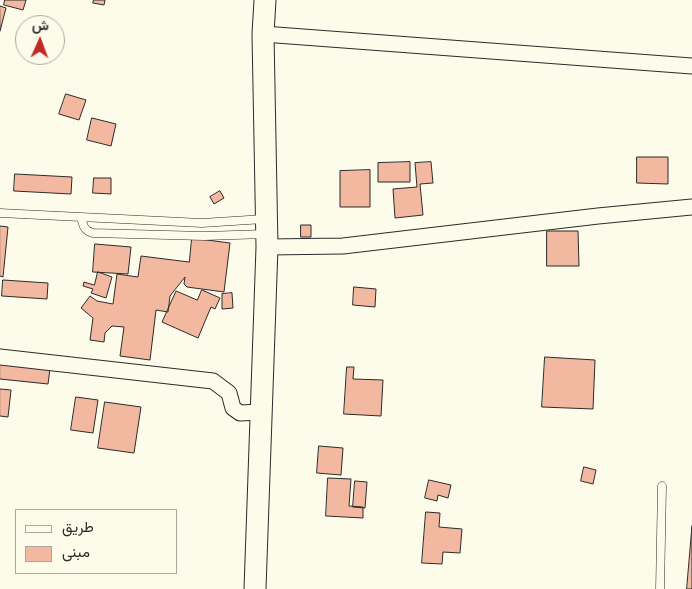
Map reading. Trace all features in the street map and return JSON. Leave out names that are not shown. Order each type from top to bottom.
[{"type":"main road","points":[[255,589],[266,234],[263,34],[265,0]]},
{"type":"street","points":[[263,34],[692,66]]},
{"type":"street","points":[[266,234],[343,246],[692,207]]},
{"type":"street","points":[[0,357],[213,381],[229,393],[232,408],[240,413],[261,412]]},
{"type":"lane","points":[[0,213],[202,223],[266,234]]},
{"type":"lane","points":[[81,217],[87,232],[93,234],[204,236],[266,234]]},
{"type":"lane","points":[[660,589],[662,486]]},
{"type":"building","points":[[5,0],[26,0],[23,10],[4,5]]},
{"type":"building","points":[[94,0],[105,0],[104,5],[93,3]]},
{"type":"building","points":[[0,6],[6,8],[0,31]]},
{"type":"building","points":[[66,94],[86,100],[79,120],[59,114]]},
{"type":"building","points":[[92,118],[116,124],[111,146],[87,140]]},
{"type":"building","points":[[637,157],[668,157],[668,184],[637,183]]},
{"type":"building","points":[[410,162],[410,182],[378,182],[378,163]]},
{"type":"building","points":[[431,162],[433,183],[420,184],[423,215],[395,218],[393,189],[417,187],[415,163]]},
{"type":"building","points":[[370,170],[370,207],[340,207],[340,171]]},
{"type":"building","points":[[15,174],[72,177],[71,194],[14,191]]},
{"type":"building","points":[[94,178],[111,178],[111,194],[93,193]]},
{"type":"building","points":[[220,191],[224,198],[214,204],[210,197]]},
{"type":"building","points":[[301,225],[311,225],[311,237],[301,237]]},
{"type":"building","points":[[0,226],[8,227],[3,277],[0,276]]},
{"type":"building","points":[[547,231],[578,231],[579,266],[547,266]]},
{"type":"building","points":[[192,238],[230,243],[224,292],[187,287],[184,284],[185,277],[170,296],[168,312],[156,310],[150,360],[120,356],[124,327],[112,326],[105,333],[104,342],[90,340],[93,318],[81,308],[90,296],[97,301],[113,304],[117,274],[138,277],[141,256],[189,262]]},
{"type":"building","points":[[95,244],[131,247],[128,274],[93,272]]},
{"type":"building","points":[[98,272],[112,277],[106,298],[91,293],[93,289],[83,286],[84,282],[94,285]]},
{"type":"building","points":[[3,280],[48,283],[47,299],[2,296]]},
{"type":"building","points":[[354,287],[376,289],[375,307],[353,305]]},
{"type":"building","points":[[202,290],[220,298],[215,309],[211,307],[198,338],[162,322],[176,291],[197,300]]},
{"type":"building","points":[[232,293],[233,308],[222,309],[222,294]]},
{"type":"building","points":[[545,357],[595,360],[593,409],[542,407]]},
{"type":"building","points":[[0,364],[50,369],[48,384],[0,379]]},
{"type":"building","points":[[347,367],[354,367],[353,379],[383,380],[381,416],[344,414]]},
{"type":"building","points":[[0,389],[11,390],[8,417],[0,416]]},
{"type":"building","points":[[76,397],[98,400],[93,433],[71,430]]},
{"type":"building","points":[[105,402],[141,407],[134,453],[98,448]]},
{"type":"building","points":[[319,446],[343,448],[341,475],[317,473]]},
{"type":"building","points":[[584,467],[596,470],[593,484],[581,481]]},
{"type":"building","points":[[328,478],[351,479],[349,506],[363,507],[363,518],[326,516]]},
{"type":"building","points":[[429,480],[451,485],[448,498],[438,495],[437,501],[425,498]]},
{"type":"building","points":[[355,481],[367,482],[365,508],[353,507]]},
{"type":"building","points":[[426,512],[440,513],[439,527],[462,529],[460,553],[443,552],[442,564],[422,563]]},
{"type":"building","points":[[692,526],[692,589],[687,589]]}]
